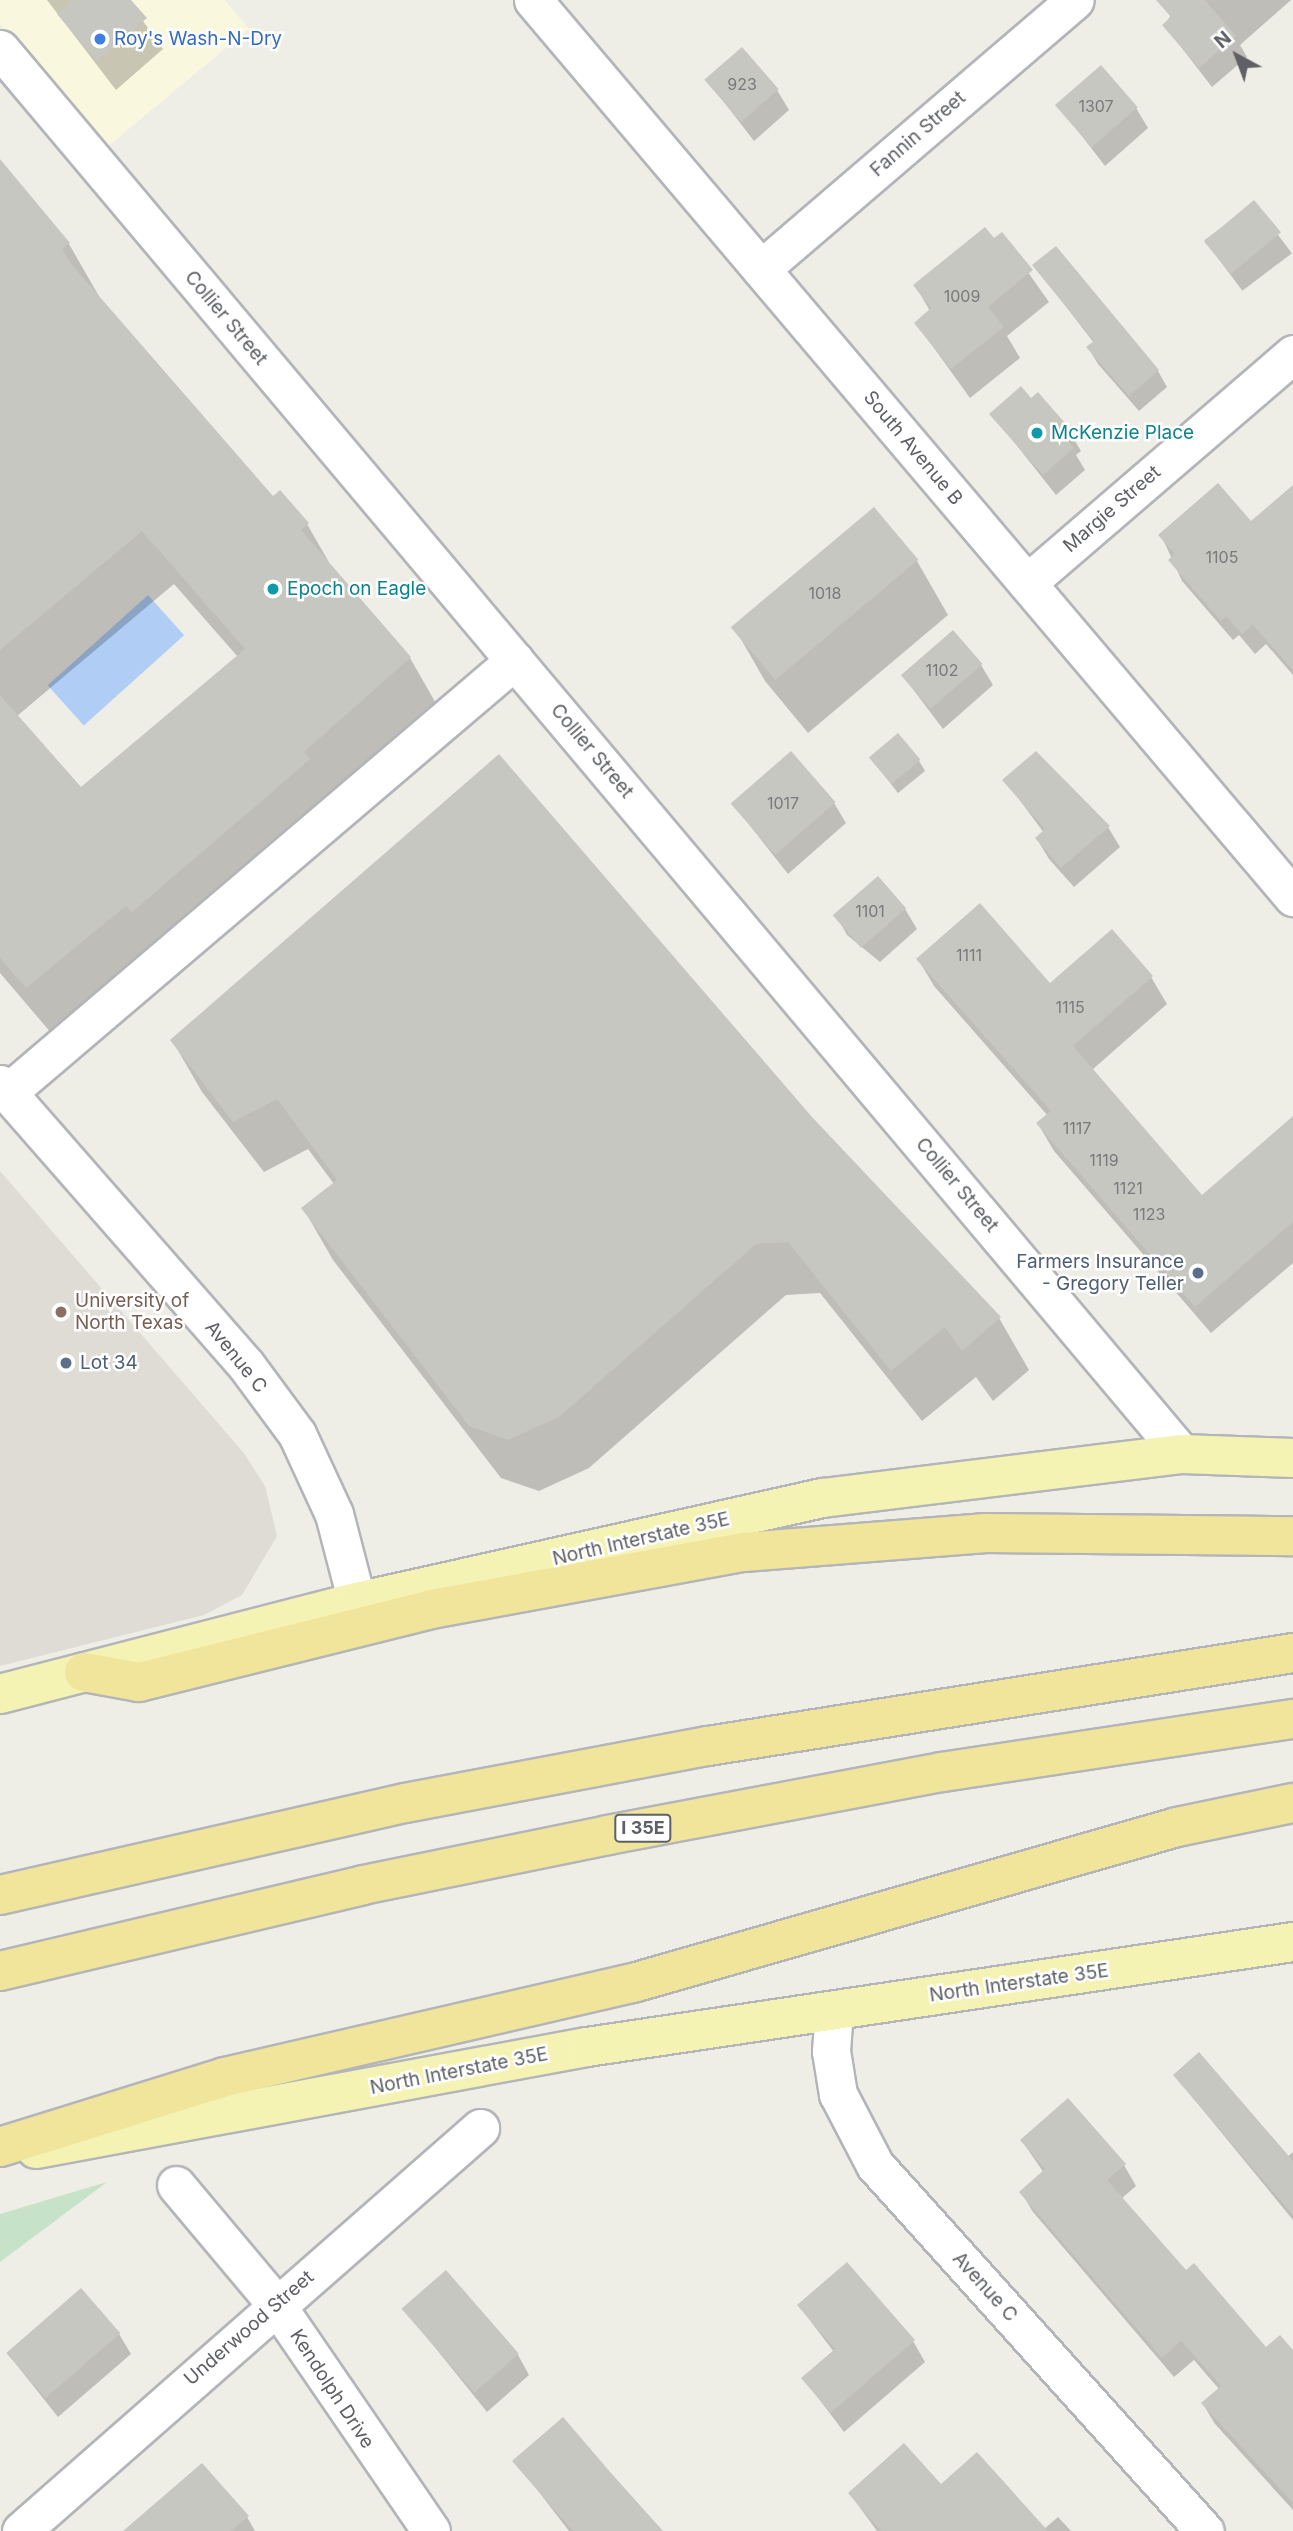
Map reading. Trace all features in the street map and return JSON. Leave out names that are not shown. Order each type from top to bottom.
[{"type":"highway","points":[[84,1672],[139,1682],[432,1609],[744,1552],[986,1533],[1293,1536]]},
{"type":"highway","points":[[0,1895],[405,1803],[680,1751],[1293,1653]]},
{"type":"highway","name":"I 35E","points":[[0,1971],[608,1835],[942,1772],[1293,1720]]},
{"type":"highway","points":[[0,2147],[225,2077],[633,1983],[1177,1827],[1293,1803]]},
{"type":"main road","name":"North Interstate 35E","points":[[0,1694],[357,1602],[823,1498],[1182,1454],[1293,1458]]},
{"type":"main road","name":"North Interstate 35E","points":[[0,2156],[587,2047],[1293,1942]]},
{"type":"street","name":"South Avenue B","points":[[533,0],[1293,897]]},
{"type":"street","name":"Fannin Street","points":[[761,268],[1075,0]]},
{"type":"street","name":"Collier Street","points":[[0,49],[1182,1454]]},
{"type":"street","name":"Margie Street","points":[[1027,583],[1293,354]]},
{"type":"street","points":[[4,1089],[515,660]]},
{"type":"street","name":"Avenue C","points":[[4,1089],[246,1366],[297,1434],[334,1514],[357,1602]]},
{"type":"street","name":"Avenue C","points":[[834,2010],[831,2051],[838,2094],[876,2165],[1205,2531]]},
{"type":"street","name":"Underwood Street","points":[[21,2531],[275,2303],[480,2129]]},
{"type":"street","name":"Kendolph Drive","points":[[176,2185],[275,2303],[431,2531]]},
{"type":"shaded area","points":[[0,0],[225,0],[249,29],[106,148],[0,24]]},
{"type":"shaded area","name":"University of North Texas","points":[[0,1171],[243,1452],[265,1486],[277,1536],[242,1595],[204,1615],[0,1666]]},
{"type":"green space","points":[[107,2182],[0,2262],[0,2214]]},
{"type":"water","points":[[148,595],[184,635],[84,725],[48,685]]},
{"type":"building","name":"Roy's Wash-N-Dry","points":[[73,0],[131,0],[147,18],[97,61],[57,14]]},
{"type":"building","points":[[1156,0],[1205,0],[1236,36],[1199,68],[1162,25],[1171,17]]},
{"type":"building","points":[[742,47],[779,89],[741,122],[704,80]]},
{"type":"building","points":[[1101,65],[1138,107],[1092,147],[1055,105]]},
{"type":"building","name":"Epoch on Eagle","points":[[0,159],[70,243],[62,249],[72,265],[273,496],[280,490],[309,523],[301,530],[411,657],[304,752],[310,759],[277,788],[132,912],[126,906],[26,988],[0,958],[0,695],[81,787],[245,649],[142,531],[0,650]]},
{"type":"building","points":[[1254,200],[1281,232],[1231,274],[1204,242]]},
{"type":"building","points":[[985,227],[994,238],[1002,232],[1033,270],[988,307],[1004,327],[951,369],[914,323],[931,308],[913,285]]},
{"type":"building","points":[[1056,246],[1159,370],[1129,396],[1086,347],[1094,341],[1032,265]]},
{"type":"building","name":"McKenzie Place","points":[[1021,386],[1031,398],[1038,392],[1071,430],[1064,436],[1074,448],[1043,475],[989,414]]},
{"type":"building","points":[[1218,483],[1251,521],[1293,485],[1293,670],[1253,625],[1242,634],[1226,616],[1221,621],[1168,560],[1175,554],[1158,535]]},
{"type":"building","points":[[874,507],[918,560],[775,680],[731,627]]},
{"type":"building","points":[[953,630],[983,664],[930,709],[901,675]]},
{"type":"building","points":[[898,733],[920,760],[891,784],[869,757]]},
{"type":"building","points":[[791,751],[836,802],[775,855],[731,803]]},
{"type":"building","points":[[1036,751],[1110,826],[1061,868],[1035,838],[1045,829],[1002,780]]},
{"type":"building","points":[[499,754],[812,1117],[1001,1317],[962,1351],[945,1327],[891,1371],[788,1242],[756,1244],[559,1417],[508,1440],[469,1426],[301,1208],[337,1180],[277,1099],[233,1122],[170,1040]]},
{"type":"building","points":[[878,876],[906,908],[861,948],[833,915]]},
{"type":"building","points":[[980,903],[1050,983],[1112,929],[1153,976],[1073,1046],[1202,1195],[1293,1116],[1293,1222],[1195,1307],[1036,1123],[1051,1111],[916,959]]},
{"type":"building","points":[[1199,2052],[1293,2161],[1293,2215],[1173,2075]]},
{"type":"building","points":[[1068,2098],[1126,2164],[1107,2180],[1186,2270],[1194,2263],[1266,2347],[1280,2335],[1293,2350],[1293,2503],[1201,2403],[1221,2386],[1181,2341],[1162,2358],[1019,2192],[1045,2169],[1020,2140]]},
{"type":"building","points":[[847,2262],[915,2340],[831,2413],[801,2378],[835,2349],[797,2305]]},
{"type":"building","points":[[446,2270],[519,2354],[474,2392],[401,2309]]},
{"type":"building","points":[[81,2288],[120,2333],[46,2398],[6,2353]]},
{"type":"building","points":[[563,2417],[663,2531],[573,2531],[512,2461]]},
{"type":"building","points":[[904,2443],[941,2484],[977,2452],[1048,2531],[881,2531],[848,2493]]},
{"type":"building","points":[[202,2463],[249,2516],[231,2531],[123,2531]]},
{"type":"place","name":"Roy's Wash-N-Dry","points":[[100,39]]},
{"type":"place","name":"McKenzie Place","points":[[1037,433]]},
{"type":"place","name":"Epoch on Eagle","points":[[273,589]]},
{"type":"place","name":"Farmers Insurance - Gregory Teller","points":[[1198,1273]]},
{"type":"place","name":"University of North Texas","points":[[61,1312]]},
{"type":"place","name":"Lot 34","points":[[66,1363]]}]
